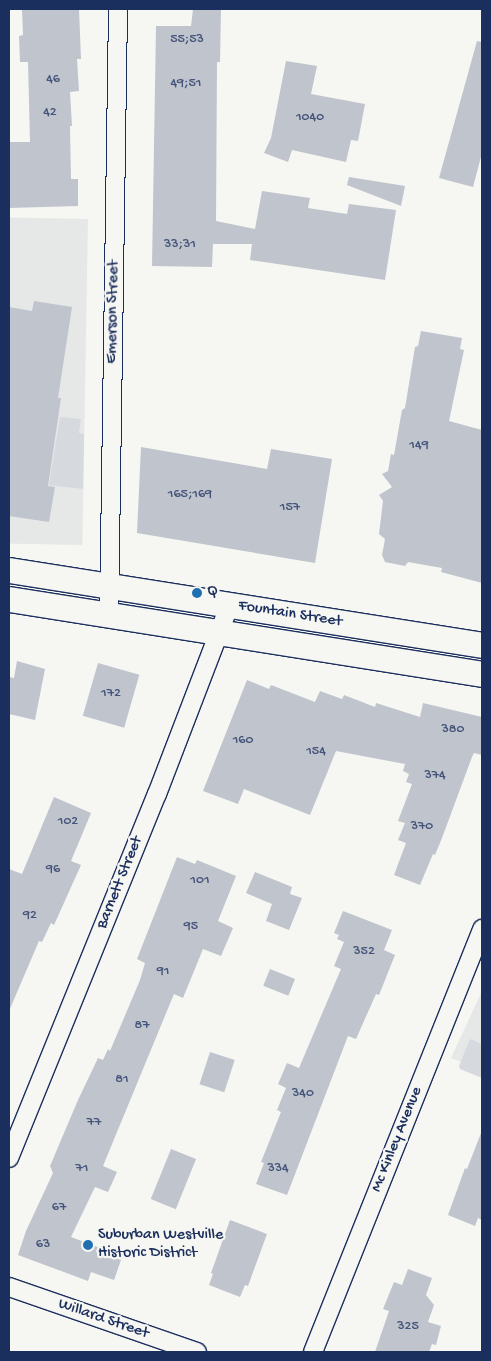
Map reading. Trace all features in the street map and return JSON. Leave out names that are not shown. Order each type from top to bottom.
[{"type":"main road","name":"Fountain Street","points":[[9,570],[482,646]]},
{"type":"main road","name":"Fountain Street","points":[[9,600],[482,674]]},
{"type":"street","name":"Emerson Street","points":[[109,616],[118,9]]},
{"type":"street","name":"Barnett Street","points":[[9,1158],[157,794],[229,606]]},
{"type":"street","name":"Mc Kinley Avenue","points":[[313,1352],[482,929]]},
{"type":"street","name":"Willard Street","points":[[9,1287],[197,1352]]},
{"type":"shaded area","points":[[9,218],[88,219],[82,545],[9,544]]},
{"type":"shaded area","points":[[60,417],[81,419],[79,433],[84,434],[83,489],[49,485]]},
{"type":"shaded area","points":[[482,991],[482,1069],[451,1058]]},
{"type":"shaded area","points":[[470,1039],[482,1044],[482,1078],[460,1069],[459,1066]]},
{"type":"building","points":[[22,9],[79,9],[81,59],[77,59],[79,91],[70,92],[72,126],[70,126],[71,179],[78,179],[78,206],[9,208],[9,142],[30,142],[28,62],[20,62],[19,36],[23,35]]},
{"type":"building","points":[[193,9],[221,9],[220,62],[217,62],[216,221],[255,229],[262,191],[310,198],[308,208],[347,214],[349,204],[396,210],[385,280],[250,260],[252,244],[213,244],[212,267],[152,266],[156,26],[191,26]]},
{"type":"building","points":[[477,41],[482,42],[482,153],[473,187],[439,178]]},
{"type":"building","points":[[286,61],[317,66],[311,94],[365,104],[358,141],[351,140],[346,162],[292,150],[288,162],[264,153],[271,138]]},
{"type":"building","points":[[349,177],[405,186],[401,206],[347,185]]},
{"type":"building","points":[[34,301],[72,307],[58,398],[61,398],[48,486],[55,487],[49,522],[9,516],[9,307],[32,311]]},
{"type":"building","points":[[421,331],[462,338],[460,349],[464,350],[449,421],[482,430],[482,583],[441,572],[442,568],[408,562],[405,566],[385,562],[382,555],[385,539],[379,534],[383,501],[379,495],[392,487],[382,474],[388,471],[391,454],[394,455],[402,410],[405,408],[415,347],[418,346]]},
{"type":"building","points":[[141,447],[267,469],[271,449],[332,459],[315,563],[137,533]]},
{"type":"building","points":[[17,661],[45,669],[35,720],[9,714],[9,677],[14,678]]},
{"type":"building","points":[[98,663],[139,675],[124,728],[83,716]]},
{"type":"building","points":[[247,680],[269,689],[271,685],[315,702],[320,691],[342,699],[344,695],[375,707],[376,703],[420,717],[423,703],[482,717],[482,755],[474,753],[472,757],[442,838],[420,885],[394,875],[406,843],[398,840],[405,823],[398,821],[412,784],[406,782],[409,774],[403,771],[405,764],[336,751],[310,815],[244,789],[238,804],[203,791]]},
{"type":"building","points":[[54,797],[91,813],[71,861],[81,865],[54,925],[51,923],[42,942],[39,941],[9,1011],[9,869],[22,874]]},
{"type":"building","points":[[177,857],[195,864],[197,860],[236,876],[218,921],[233,928],[221,956],[203,949],[183,998],[174,994],[103,1166],[117,1172],[108,1192],[95,1187],[71,1237],[100,1248],[99,1252],[121,1260],[114,1280],[91,1272],[88,1281],[18,1255],[26,1231],[53,1173],[50,1166],[78,1100],[98,1058],[103,1060],[108,1049],[110,1051],[140,980],[145,963],[137,959]]},
{"type":"building","points":[[255,872],[292,887],[290,894],[302,898],[289,930],[266,921],[272,904],[246,893]]},
{"type":"building","points":[[343,911],[392,930],[384,950],[395,955],[379,995],[376,994],[356,1039],[348,1036],[287,1195],[256,1184],[264,1163],[261,1162],[281,1112],[277,1110],[286,1088],[278,1084],[287,1063],[299,1068],[341,969],[334,966],[344,942],[337,939],[339,935],[334,933]]},
{"type":"building","points":[[270,969],[295,979],[288,996],[263,986]]},
{"type":"building","points":[[210,1052],[235,1060],[224,1092],[199,1084]]},
{"type":"building","points":[[481,1133],[482,1220],[478,1218],[475,1226],[448,1215],[465,1168],[467,1169]]},
{"type":"building","points":[[171,1149],[196,1159],[176,1209],[151,1199]]},
{"type":"building","points":[[230,1220],[267,1234],[248,1286],[245,1285],[240,1297],[209,1285],[213,1274],[211,1273]]},
{"type":"building","points":[[408,1269],[432,1278],[426,1295],[434,1305],[428,1322],[441,1326],[436,1345],[432,1344],[429,1352],[375,1352],[389,1311],[383,1309],[394,1282],[402,1285]]},
{"type":"place","name":"Q","points":[[197,593]]},
{"type":"place","name":"Suburban Westville Historic District","points":[[88,1245]]}]
